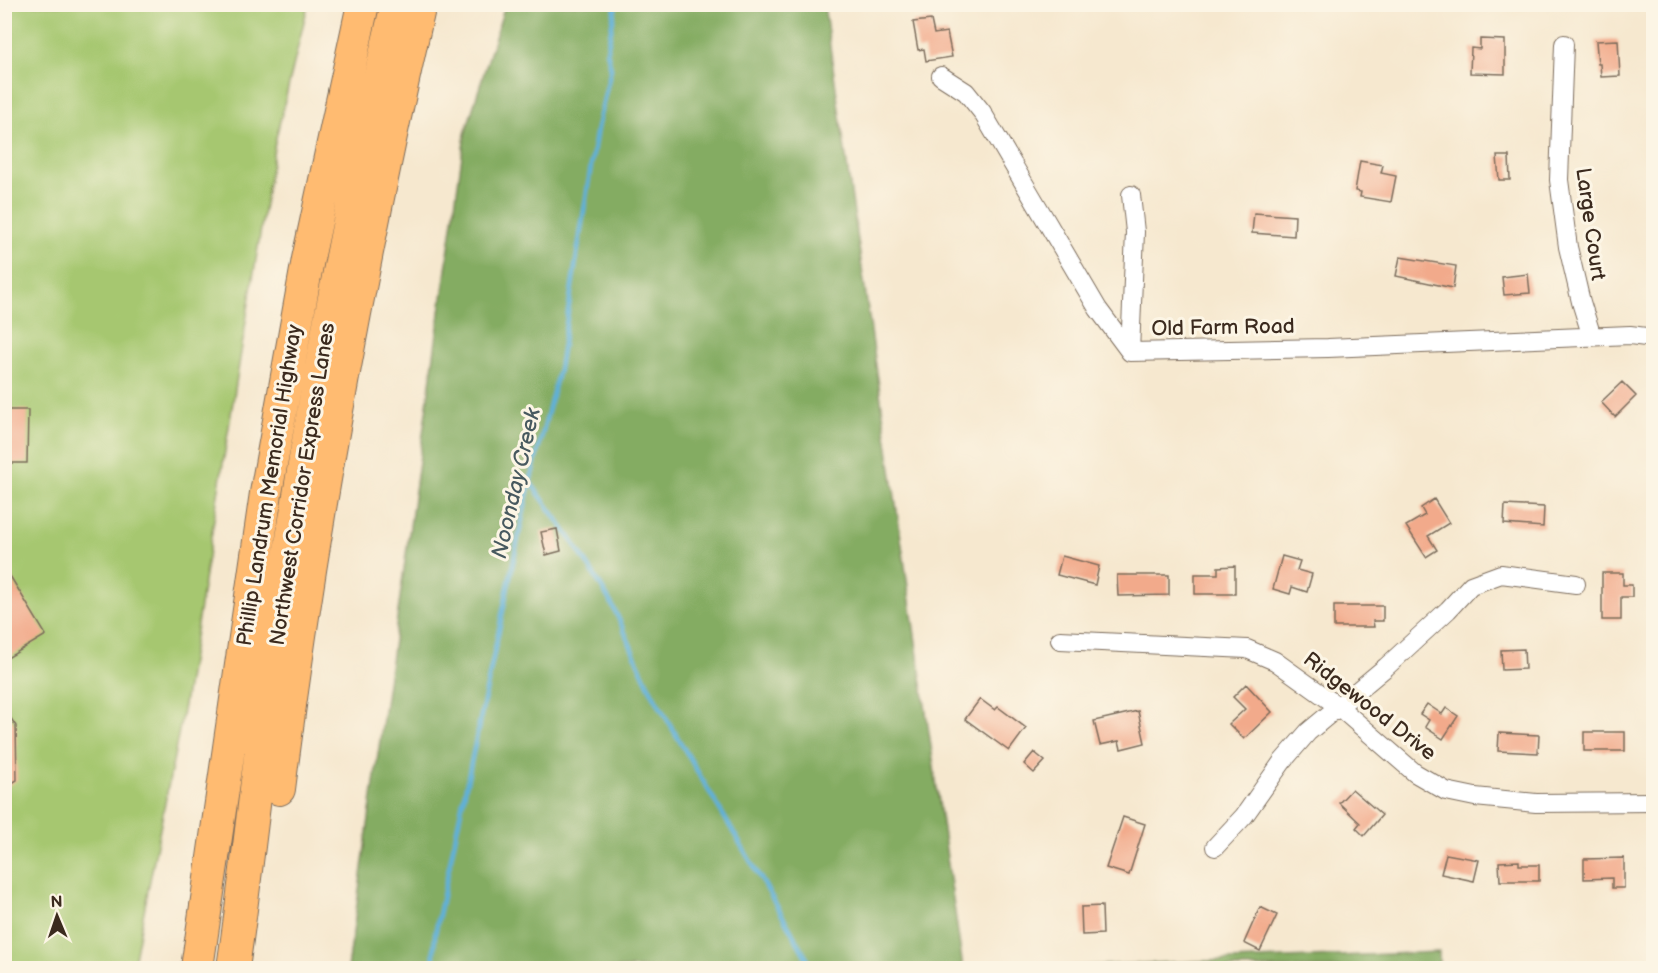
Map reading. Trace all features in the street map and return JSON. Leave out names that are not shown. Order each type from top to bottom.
[{"type":"highway","name":"Phillip Landrum Memorial Highway","points":[[197,969],[266,493],[308,259],[363,4]]},
{"type":"highway","name":"Northwest Corridor Express Lanes","points":[[233,969],[273,659],[305,452],[337,279],[397,4]]},
{"type":"highway","points":[[256,969],[282,764],[312,557],[376,198],[420,4]]},
{"type":"street","name":"Large Court","points":[[1564,44],[1559,180],[1568,247],[1592,337]]},
{"type":"street","name":"Old Farm Road","points":[[941,76],[966,92],[982,112],[1098,309],[1130,352],[1336,348],[1630,335],[1653,338]]},
{"type":"street","points":[[1130,352],[1135,232],[1131,195]]},
{"type":"street","points":[[1215,848],[1244,816],[1282,762],[1308,732],[1340,707],[1448,610],[1471,585],[1501,574],[1576,584]]},
{"type":"street","name":"Ridgewood Drive","points":[[1060,640],[1247,649],[1275,660],[1340,707],[1415,773],[1446,792],[1536,803],[1653,801]]},
{"type":"green space","points":[[10,5],[308,5],[275,142],[184,705],[133,968],[5,968],[4,108],[10,107]]},
{"type":"green space","points":[[505,5],[824,5],[963,968],[348,968],[465,134]]},
{"type":"green space","points":[[1439,952],[1439,968],[1022,968]]},
{"type":"building","points":[[931,20],[934,34],[947,32],[952,57],[926,61],[924,49],[918,50],[913,22]]},
{"type":"building","points":[[1480,39],[1505,40],[1505,74],[1470,73],[1471,48],[1480,49]]},
{"type":"building","points":[[1618,40],[1620,76],[1601,77],[1596,41]]},
{"type":"building","points":[[1497,156],[1509,156],[1510,180],[1499,180]]},
{"type":"building","points":[[1360,161],[1383,165],[1381,173],[1396,176],[1391,202],[1360,197],[1361,192],[1355,191]]},
{"type":"building","points":[[1254,213],[1295,216],[1294,236],[1252,233]]},
{"type":"building","points":[[1400,257],[1456,266],[1453,288],[1396,276]]},
{"type":"building","points":[[1528,274],[1530,293],[1504,295],[1502,277]]},
{"type":"building","points":[[1622,382],[1636,396],[1615,417],[1601,402]]},
{"type":"building","points":[[4,410],[28,410],[27,463],[4,463]]},
{"type":"building","points":[[1434,499],[1449,523],[1428,536],[1437,550],[1426,557],[1406,526],[1425,515],[1421,508]]},
{"type":"building","points":[[1505,505],[1544,507],[1543,527],[1504,524]]},
{"type":"building","points":[[557,529],[561,551],[546,555],[541,532]]},
{"type":"building","points":[[1062,556],[1099,566],[1095,585],[1057,575]]},
{"type":"building","points":[[1282,556],[1300,561],[1297,570],[1312,574],[1307,592],[1292,587],[1290,594],[1273,589]]},
{"type":"building","points":[[4,566],[46,635],[4,660]]},
{"type":"building","points":[[1235,566],[1235,594],[1195,594],[1195,574],[1218,574],[1218,567]]},
{"type":"building","points":[[1602,573],[1623,573],[1623,585],[1632,585],[1632,597],[1621,597],[1621,620],[1602,620]]},
{"type":"building","points":[[1117,575],[1169,575],[1169,595],[1118,596]]},
{"type":"building","points":[[1334,606],[1383,606],[1383,621],[1373,621],[1374,627],[1334,627]]},
{"type":"building","points":[[1524,649],[1525,669],[1502,670],[1501,650]]},
{"type":"building","points":[[1246,684],[1272,712],[1244,739],[1229,724],[1245,709],[1233,697]]},
{"type":"building","points":[[980,699],[995,710],[998,707],[1026,728],[1009,751],[965,719]]},
{"type":"building","points":[[1427,704],[1442,714],[1446,708],[1458,716],[1443,739],[1425,727],[1429,720],[1420,714]]},
{"type":"building","points":[[4,708],[16,726],[17,780],[4,788]]},
{"type":"building","points":[[1138,711],[1145,743],[1121,749],[1119,741],[1100,745],[1094,721]]},
{"type":"building","points":[[1584,732],[1625,732],[1625,751],[1584,751]]},
{"type":"building","points":[[1499,733],[1539,735],[1538,753],[1498,751]]},
{"type":"building","points":[[1034,752],[1045,761],[1034,773],[1024,764]]},
{"type":"building","points":[[1352,789],[1382,815],[1364,836],[1356,828],[1360,823],[1339,803]]},
{"type":"building","points":[[1123,817],[1145,824],[1129,875],[1106,868]]},
{"type":"building","points":[[1446,854],[1479,860],[1474,881],[1441,874]]},
{"type":"building","points":[[1624,858],[1624,888],[1612,888],[1612,878],[1584,879],[1584,859]]},
{"type":"building","points":[[1519,861],[1519,865],[1539,865],[1539,881],[1500,881],[1499,862]]},
{"type":"building","points":[[1102,906],[1103,934],[1082,935],[1081,907]]},
{"type":"building","points":[[1260,907],[1277,915],[1260,951],[1244,943]]},
{"type":"waterway","name":"Noonday Creek","points":[[433,968],[435,934],[530,482],[559,369],[597,128],[611,69],[607,51],[616,4]]},
{"type":"waterway","points":[[530,482],[572,541],[611,603],[655,698],[812,968]]}]
